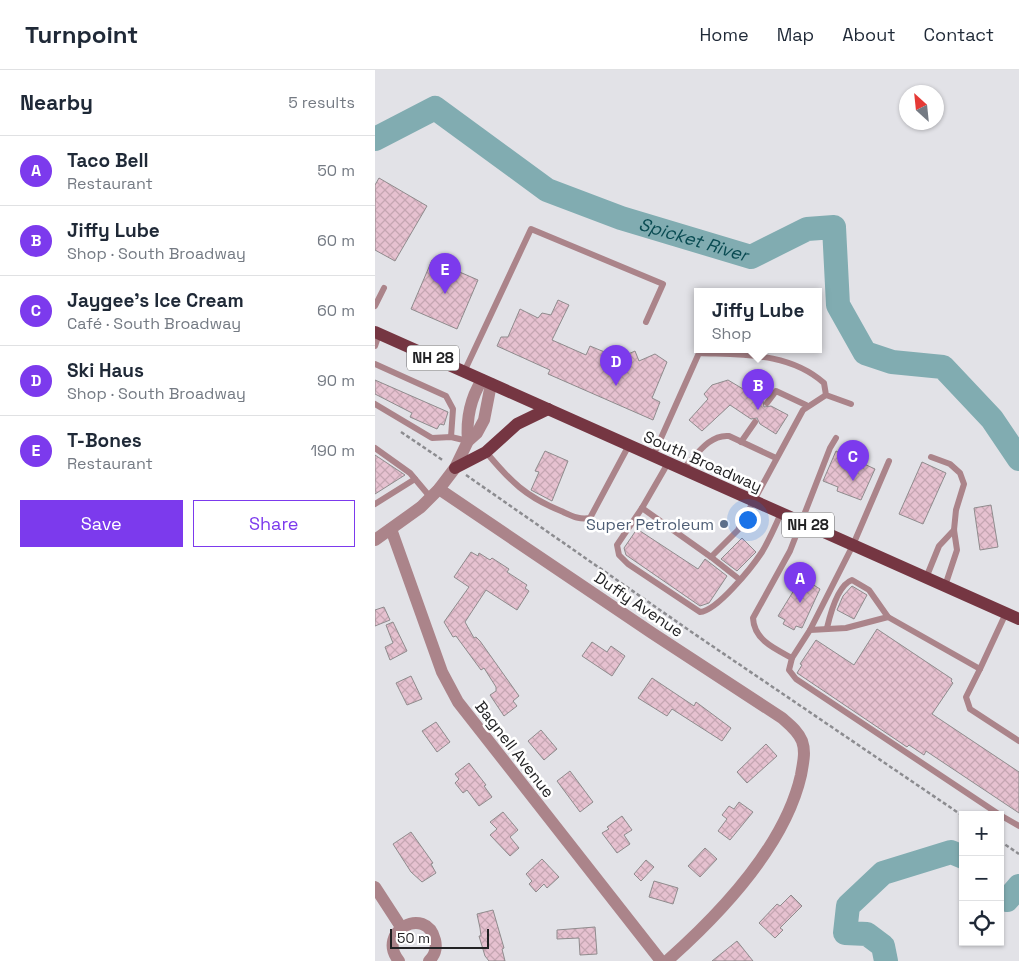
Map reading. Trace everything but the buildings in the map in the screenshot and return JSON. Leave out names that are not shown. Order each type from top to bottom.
[{"type":"main road","name":"South Broadway","points":[[377,337],[464,372],[1019,619]]},
{"type":"main road","points":[[455,468],[486,452],[517,424],[548,409]]},
{"type":"street","points":[[468,441],[469,407],[473,394],[486,382]]},
{"type":"street","points":[[375,540],[391,530],[435,494],[455,468],[468,441],[477,433],[484,420],[486,382]]},
{"type":"street","name":"Duffy Avenue","points":[[435,494],[782,718],[794,728],[802,742],[805,757],[797,793],[785,818],[764,852],[716,914],[667,961]]},
{"type":"street","name":"Bagnell Avenue","points":[[391,530],[442,672],[458,702],[661,961]]},
{"type":"street","points":[[375,887],[401,927]]},
{"type":"street","points":[[399,961],[393,951],[393,938],[401,927],[416,923],[430,930],[436,944],[435,951],[429,961]]},
{"type":"lane","points":[[464,372],[531,229],[663,284],[646,322]]},
{"type":"lane","points":[[375,306],[384,288]]},
{"type":"lane","points":[[653,456],[699,353],[754,355],[793,364],[823,383],[826,395]]},
{"type":"lane","points":[[375,364],[446,396],[453,409],[451,437]]},
{"type":"lane","points":[[767,403],[776,391],[806,405]]},
{"type":"lane","points":[[711,557],[738,530],[806,405],[826,395],[851,404]]},
{"type":"lane","points":[[375,404],[432,438],[451,437],[468,441]]},
{"type":"lane","points":[[741,442],[755,422]]},
{"type":"lane","points":[[683,469],[716,437],[729,436],[776,458]]},
{"type":"lane","points":[[791,658],[763,640],[753,625],[753,618],[790,551],[799,521],[836,438]]},
{"type":"lane","points":[[486,452],[520,490],[544,504],[581,520],[590,518],[629,445]]},
{"type":"lane","points":[[375,448],[403,467],[435,494]]},
{"type":"lane","points":[[931,457],[950,464],[960,473],[963,484],[956,510],[954,530],[957,550],[945,586]]},
{"type":"lane","points":[[889,461],[853,545],[811,630],[791,658],[789,670],[796,679],[994,811]]},
{"type":"lane","points":[[668,463],[643,508],[617,545],[619,555],[628,564],[701,612],[716,606],[761,554],[781,513]]},
{"type":"lane","points":[[375,504],[415,479]]},
{"type":"lane","points":[[643,508],[739,579]]},
{"type":"lane","points":[[926,578],[939,546],[954,530]]},
{"type":"lane","points":[[827,628],[833,607],[845,585],[852,580],[869,590],[888,617],[980,669]]},
{"type":"lane","points":[[1006,613],[966,697],[970,709],[1019,741]]},
{"type":"lane","points":[[811,630],[846,628],[888,617]]},
{"type":"lane","points":[[1004,817],[1019,826]]},
{"type":"path","points":[[399,431],[959,813]]},
{"type":"path","points":[[1004,844],[1019,854]]},
{"type":"waterway","name":"Spicket River","points":[[375,139],[435,108],[547,190],[621,218],[751,257],[807,229],[834,227],[838,305],[865,353],[892,362],[943,367],[992,419],[1019,459]]},
{"type":"waterway","name":"Spicket River","points":[[886,961],[883,946],[867,934],[845,933],[848,906],[883,873],[951,852],[961,856]]},
{"type":"waterway","name":"Spicket River","points":[[1004,899],[1007,900],[1019,886]]},
{"type":"place","name":"T-Bones","points":[[445,294]]},
{"type":"place","name":"Ski Haus","points":[[616,386]]},
{"type":"place","name":"Jiffy Lube","points":[[758,410]]},
{"type":"place","name":"Jaygee's Ice Cream","points":[[853,481]]},
{"type":"place","name":"Super Petroleum","points":[[724,524]]},
{"type":"place","name":"Taco Bell","points":[[800,603]]}]
